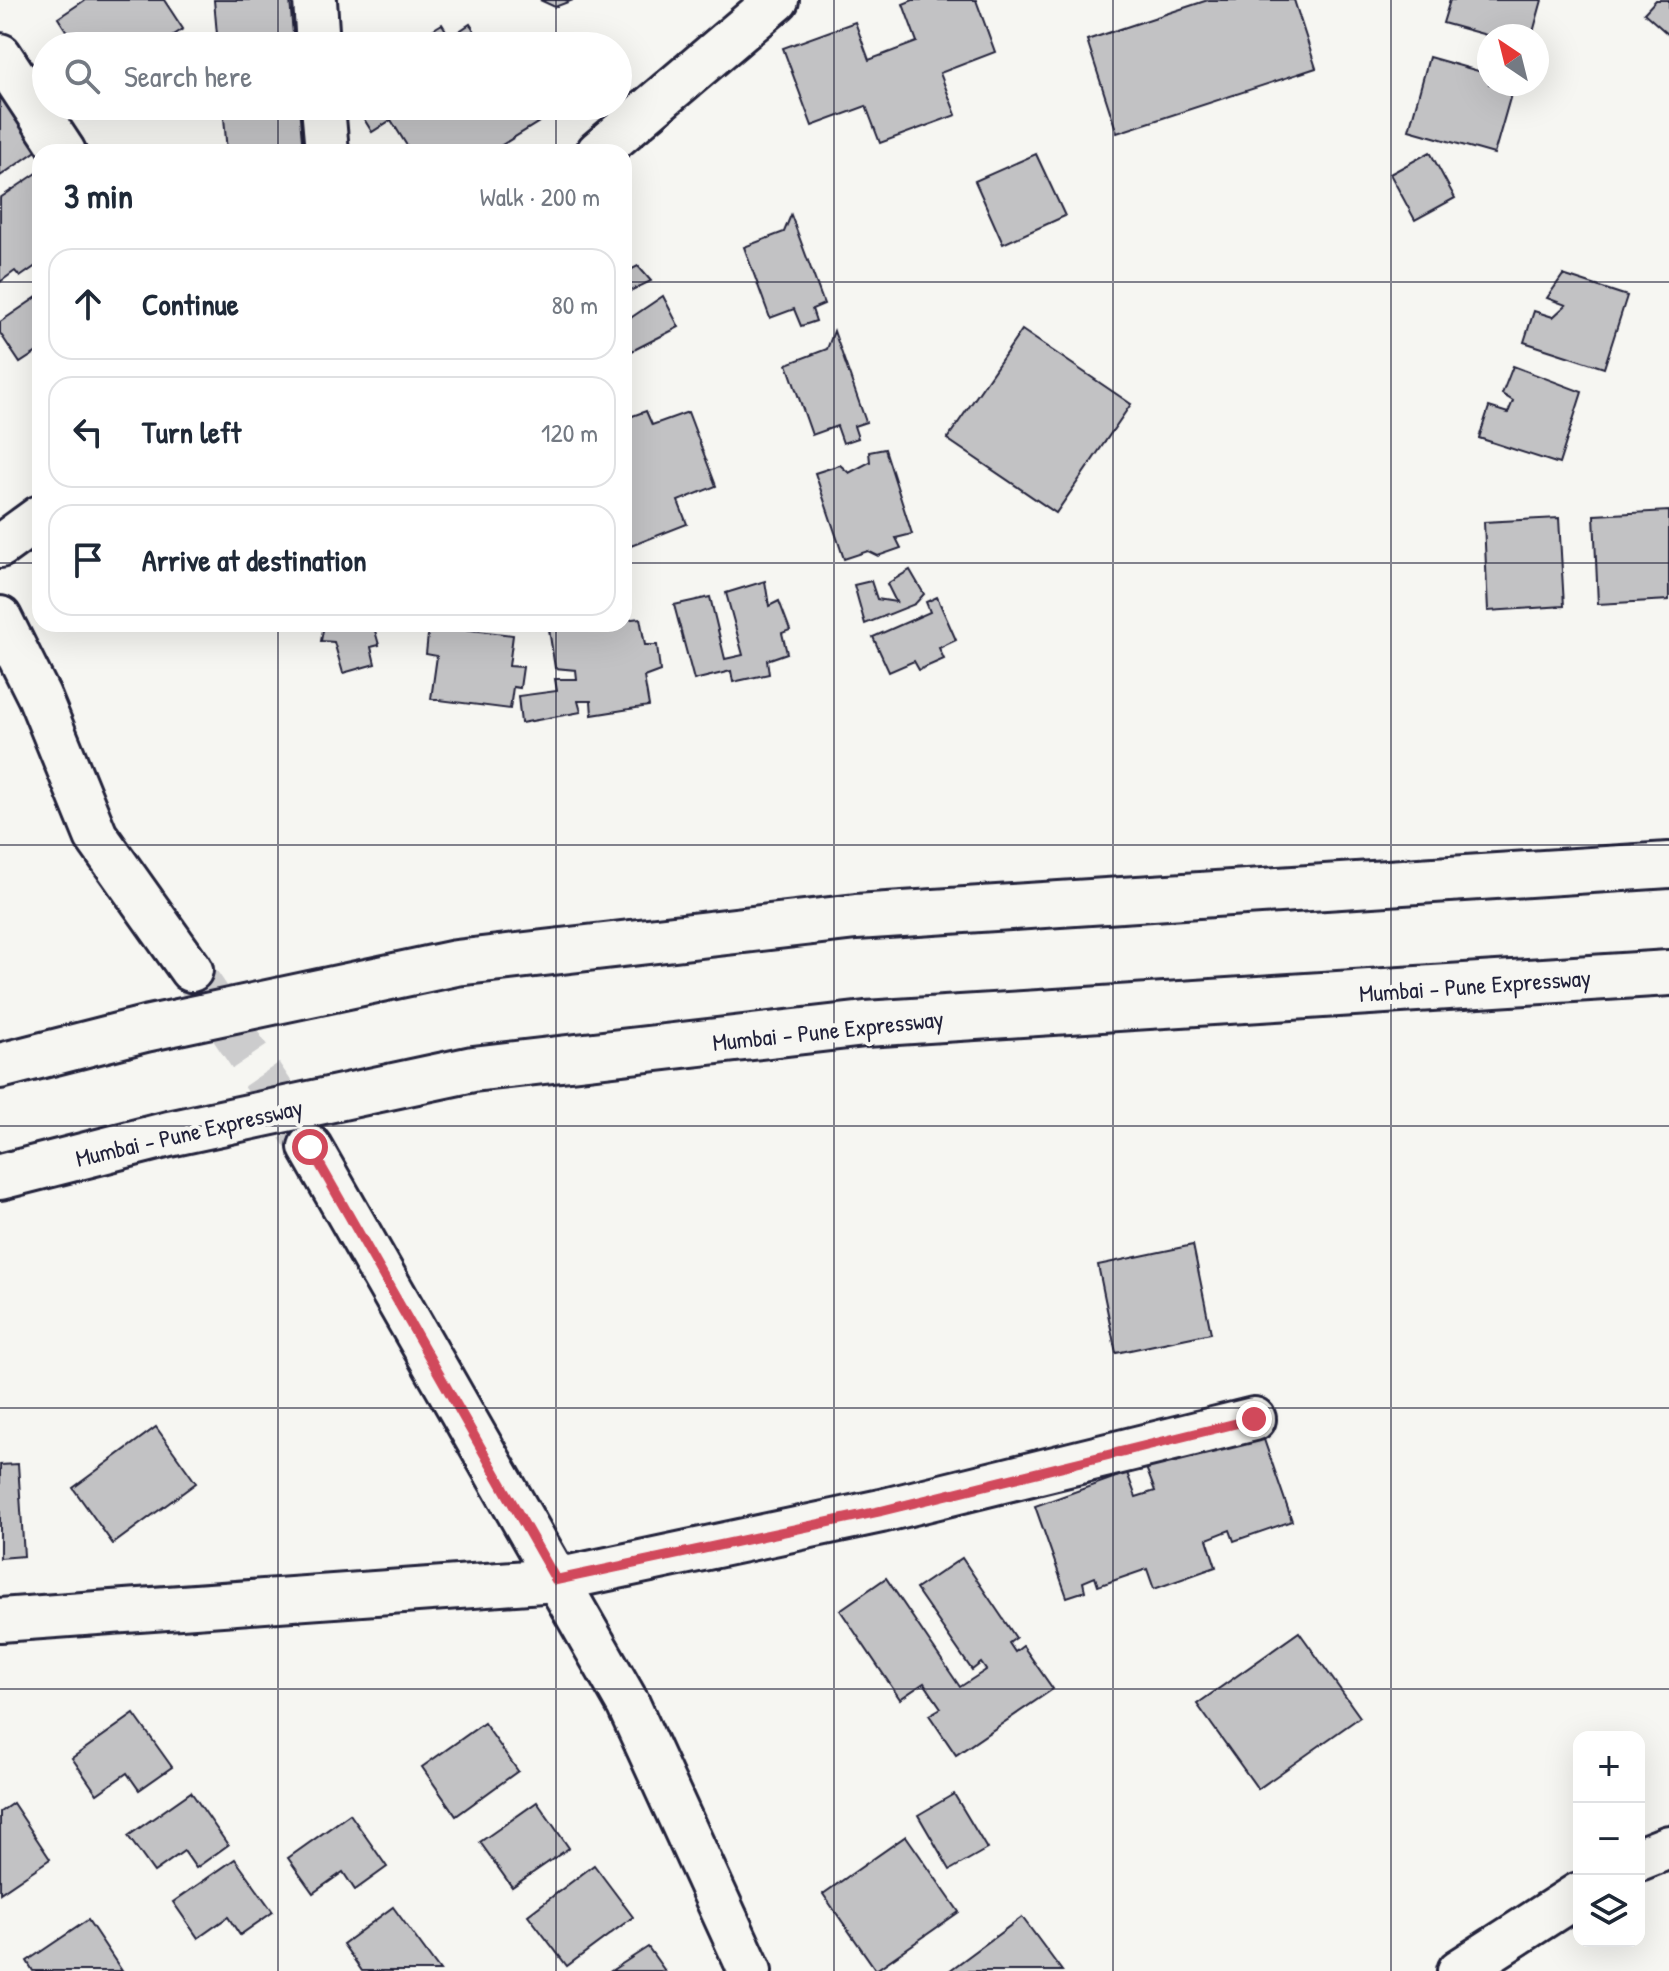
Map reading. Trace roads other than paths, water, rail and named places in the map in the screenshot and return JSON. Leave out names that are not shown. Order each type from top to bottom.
[{"type":"highway","points":[[0,1066],[145,1029],[456,963],[856,917],[1669,865]]},
{"type":"highway","name":"Mumbai - Pune Expressway","points":[[0,1177],[169,1134],[473,1069],[865,1024],[1669,973]]},
{"type":"street","points":[[315,0],[317,32]]},
{"type":"street","points":[[607,144],[777,0]]},
{"type":"street","points":[[0,55],[32,104]]},
{"type":"street","points":[[43,120],[59,144]]},
{"type":"street","points":[[324,120],[326,144]]},
{"type":"street","points":[[0,546],[32,523]]},
{"type":"street","points":[[0,618],[39,696],[96,836],[191,970]]},
{"type":"street","points":[[310,1147],[628,1704],[750,1971]]},
{"type":"street","points":[[0,1620],[556,1580],[881,1511],[1254,1419]]},
{"type":"street","points":[[1645,1857],[1669,1847]]},
{"type":"street","points":[[1459,1971],[1573,1898]]},
{"type":"tunnel","points":[[191,970],[303,1136]]}]
